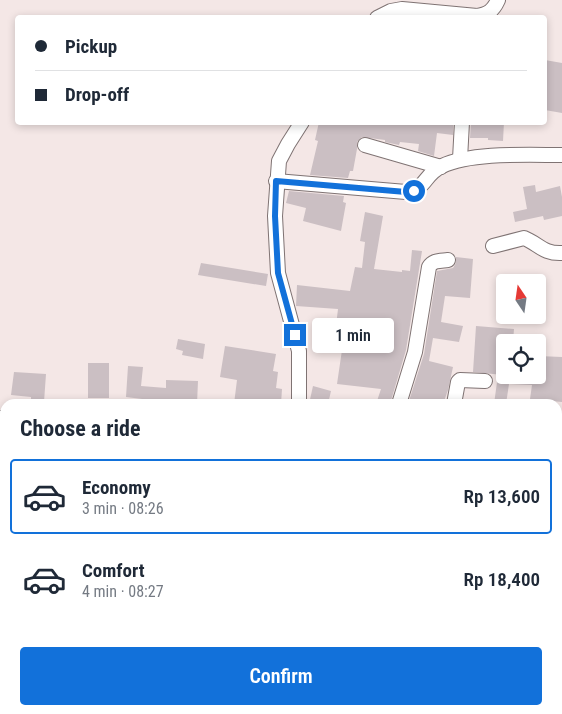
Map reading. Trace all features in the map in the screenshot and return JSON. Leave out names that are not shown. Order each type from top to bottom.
[{"type":"street","points":[[483,15],[493,9],[498,0]]},
{"type":"street","points":[[383,15],[402,9],[458,15]]},
{"type":"street","points":[[299,399],[299,351],[278,273],[275,216],[276,181],[279,161],[300,125]]},
{"type":"street","points":[[460,159],[462,125]]},
{"type":"street","points":[[365,145],[441,166]]},
{"type":"street","points":[[276,181],[406,192],[421,187],[431,173],[441,166],[460,159],[562,155]]},
{"type":"street","points":[[493,246],[524,238],[552,254],[562,253]]},
{"type":"street","points":[[401,399],[415,352],[429,267],[435,261],[448,260]]},
{"type":"street","points":[[455,399],[460,380],[485,381]]},
{"type":"building","points":[[547,60],[562,63],[562,113],[547,110]]},
{"type":"building","points":[[318,125],[453,125],[453,135],[437,133],[434,156],[418,151],[419,144],[400,142],[399,145],[385,142],[385,140],[362,137],[357,142],[353,171],[350,171],[348,178],[310,175],[318,141],[315,140]]},
{"type":"building","points":[[471,125],[504,125],[503,141],[488,140],[488,138],[470,138]]},
{"type":"building","points":[[535,185],[536,192],[560,186],[562,216],[544,220],[543,216],[515,222],[513,212],[527,209],[523,187]]},
{"type":"building","points":[[289,191],[344,196],[343,202],[346,203],[341,231],[303,221],[306,208],[286,203]]},
{"type":"building","points":[[365,212],[383,216],[374,269],[410,271],[412,250],[422,251],[406,350],[391,399],[378,399],[381,389],[337,384],[342,350],[313,347],[315,331],[335,334],[338,309],[296,306],[297,285],[350,291],[355,267],[362,268],[365,242],[360,241]]},
{"type":"building","points":[[456,257],[473,259],[470,298],[445,296],[441,322],[463,326],[459,342],[433,338],[429,361],[453,367],[448,390],[445,399],[410,399],[424,354],[437,271],[453,268],[456,263]]},
{"type":"building","points":[[201,263],[268,274],[266,286],[198,275]]},
{"type":"building","points":[[476,326],[514,329],[514,334],[496,334],[496,374],[473,372]]},
{"type":"building","points":[[178,339],[205,344],[203,359],[182,355],[183,351],[176,349]]},
{"type":"building","points":[[225,346],[276,354],[273,371],[278,372],[276,388],[282,389],[281,399],[235,399],[237,380],[220,377]]},
{"type":"building","points":[[546,356],[562,357],[562,399],[530,399],[532,385],[509,384],[546,384]]},
{"type":"building","points":[[88,363],[109,363],[109,398],[88,398]]},
{"type":"building","points":[[128,366],[143,367],[141,386],[166,388],[166,380],[198,381],[197,399],[142,399],[126,397]]},
{"type":"building","points":[[14,372],[46,374],[44,399],[31,399],[31,397],[11,395]]},
{"type":"building","points":[[497,384],[509,384],[507,399],[495,399]]},
{"type":"building","points":[[313,386],[331,391],[329,399],[310,399]]},
{"type":"route","points":[[295,335],[278,273],[275,216],[276,181],[406,192],[414,191]]}]
